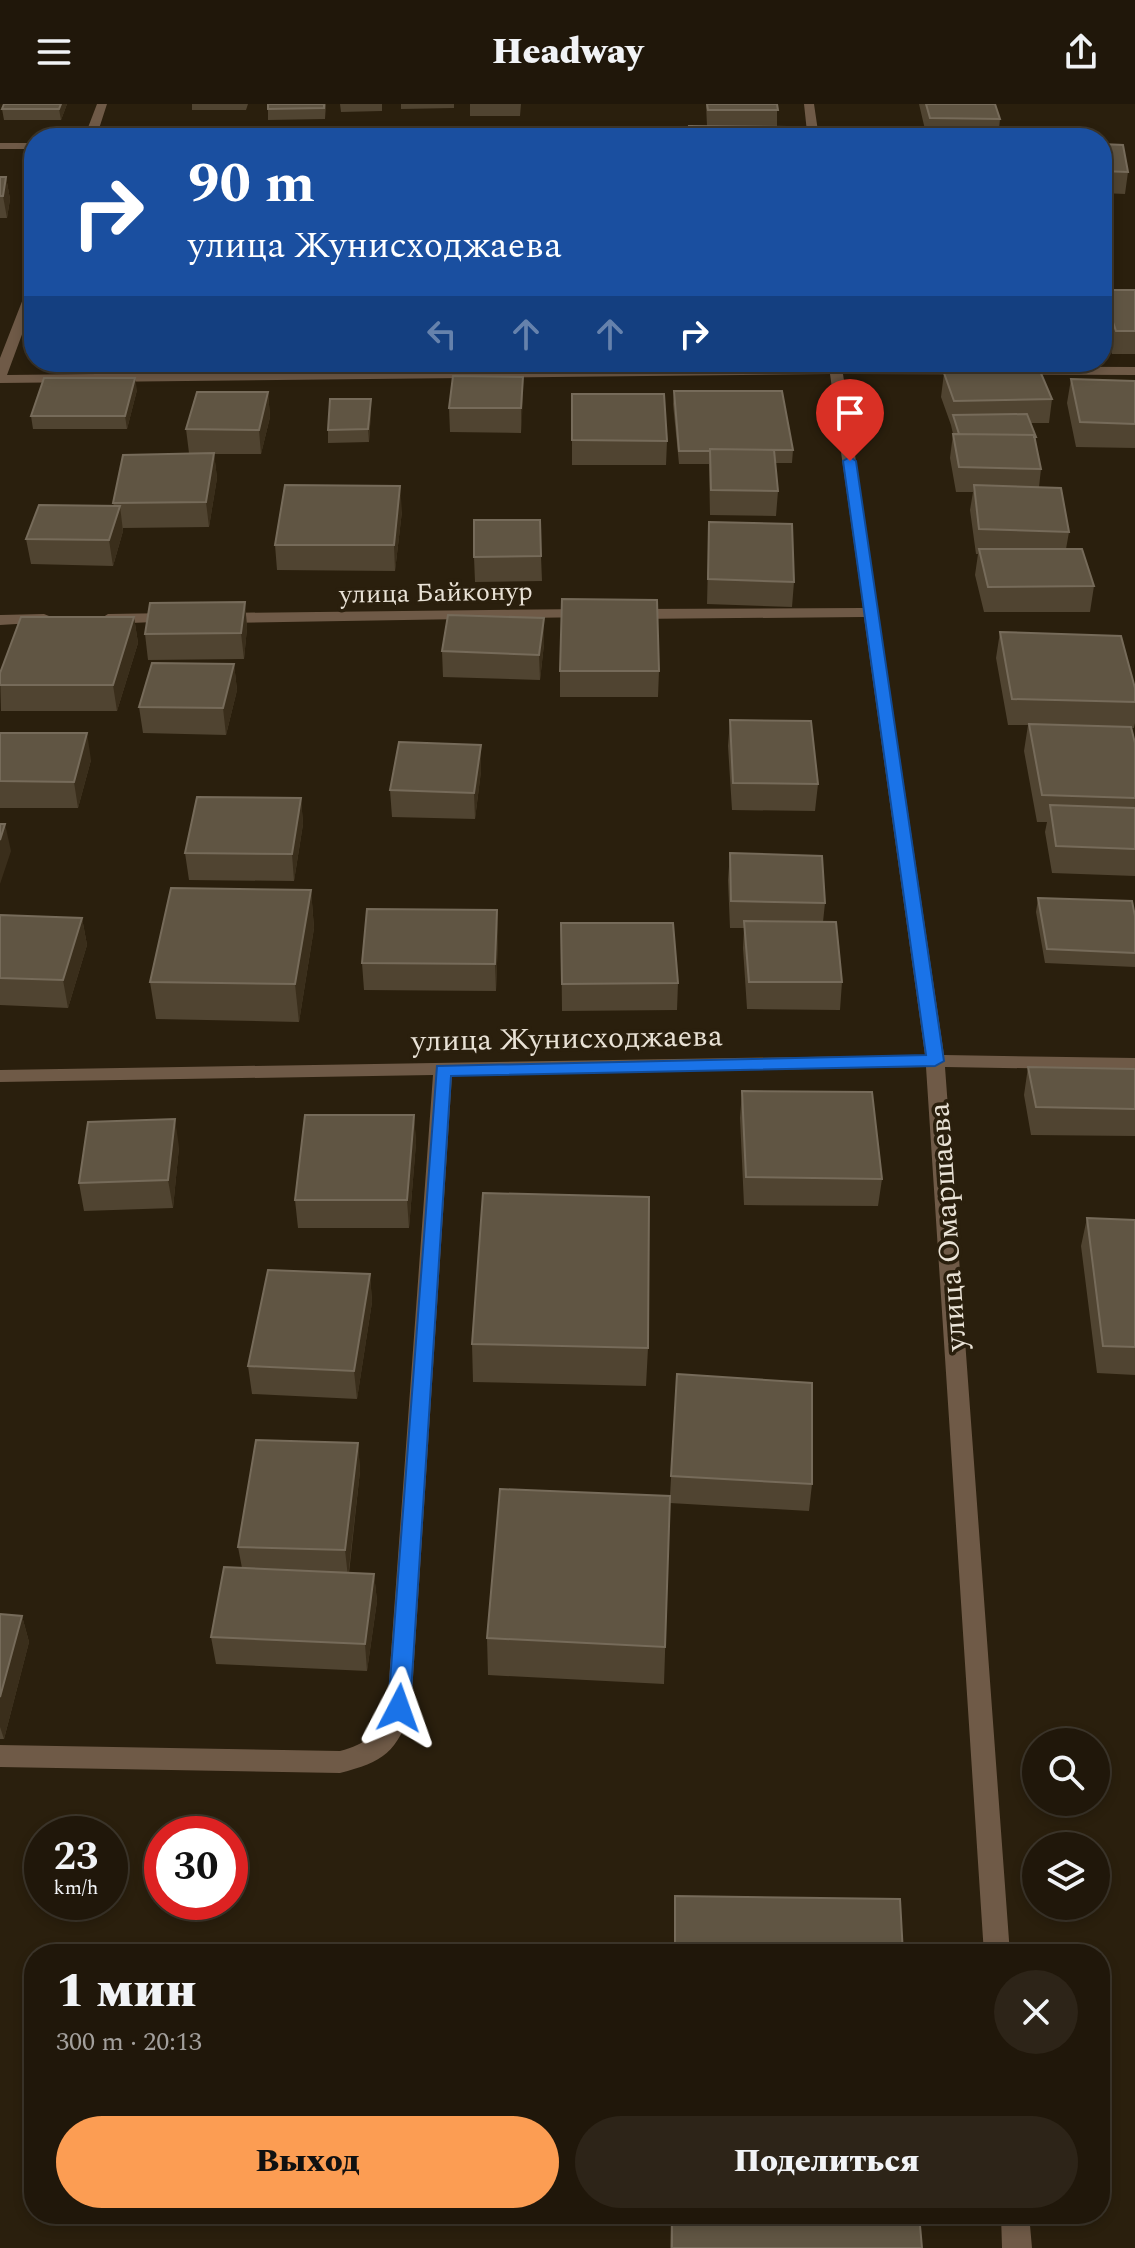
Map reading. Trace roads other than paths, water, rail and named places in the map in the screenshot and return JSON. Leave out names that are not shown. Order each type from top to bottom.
[{"type":"street","points":[[94,128],[102,104]]},
{"type":"street","points":[[809,104],[812,128]]},
{"type":"street","points":[[0,146],[24,146]]},
{"type":"street","points":[[24,313],[0,377],[380,372]]},
{"type":"street","points":[[1112,371],[1135,371]]},
{"type":"street","name":"улица Омаршаева","points":[[837,372],[935,1061],[996,1944]]},
{"type":"street","name":"улица Байконур","points":[[95,619],[872,612]]},
{"type":"street","points":[[0,620],[63,619]]},
{"type":"street","name":"улица Жунисходжаева","points":[[0,1076],[935,1061],[1135,1064]]},
{"type":"street","points":[[0,1756],[340,1762],[371,1754],[392,1733],[399,1708],[443,1070]]},
{"type":"street","points":[[1016,2224],[1017,2248]]}]
